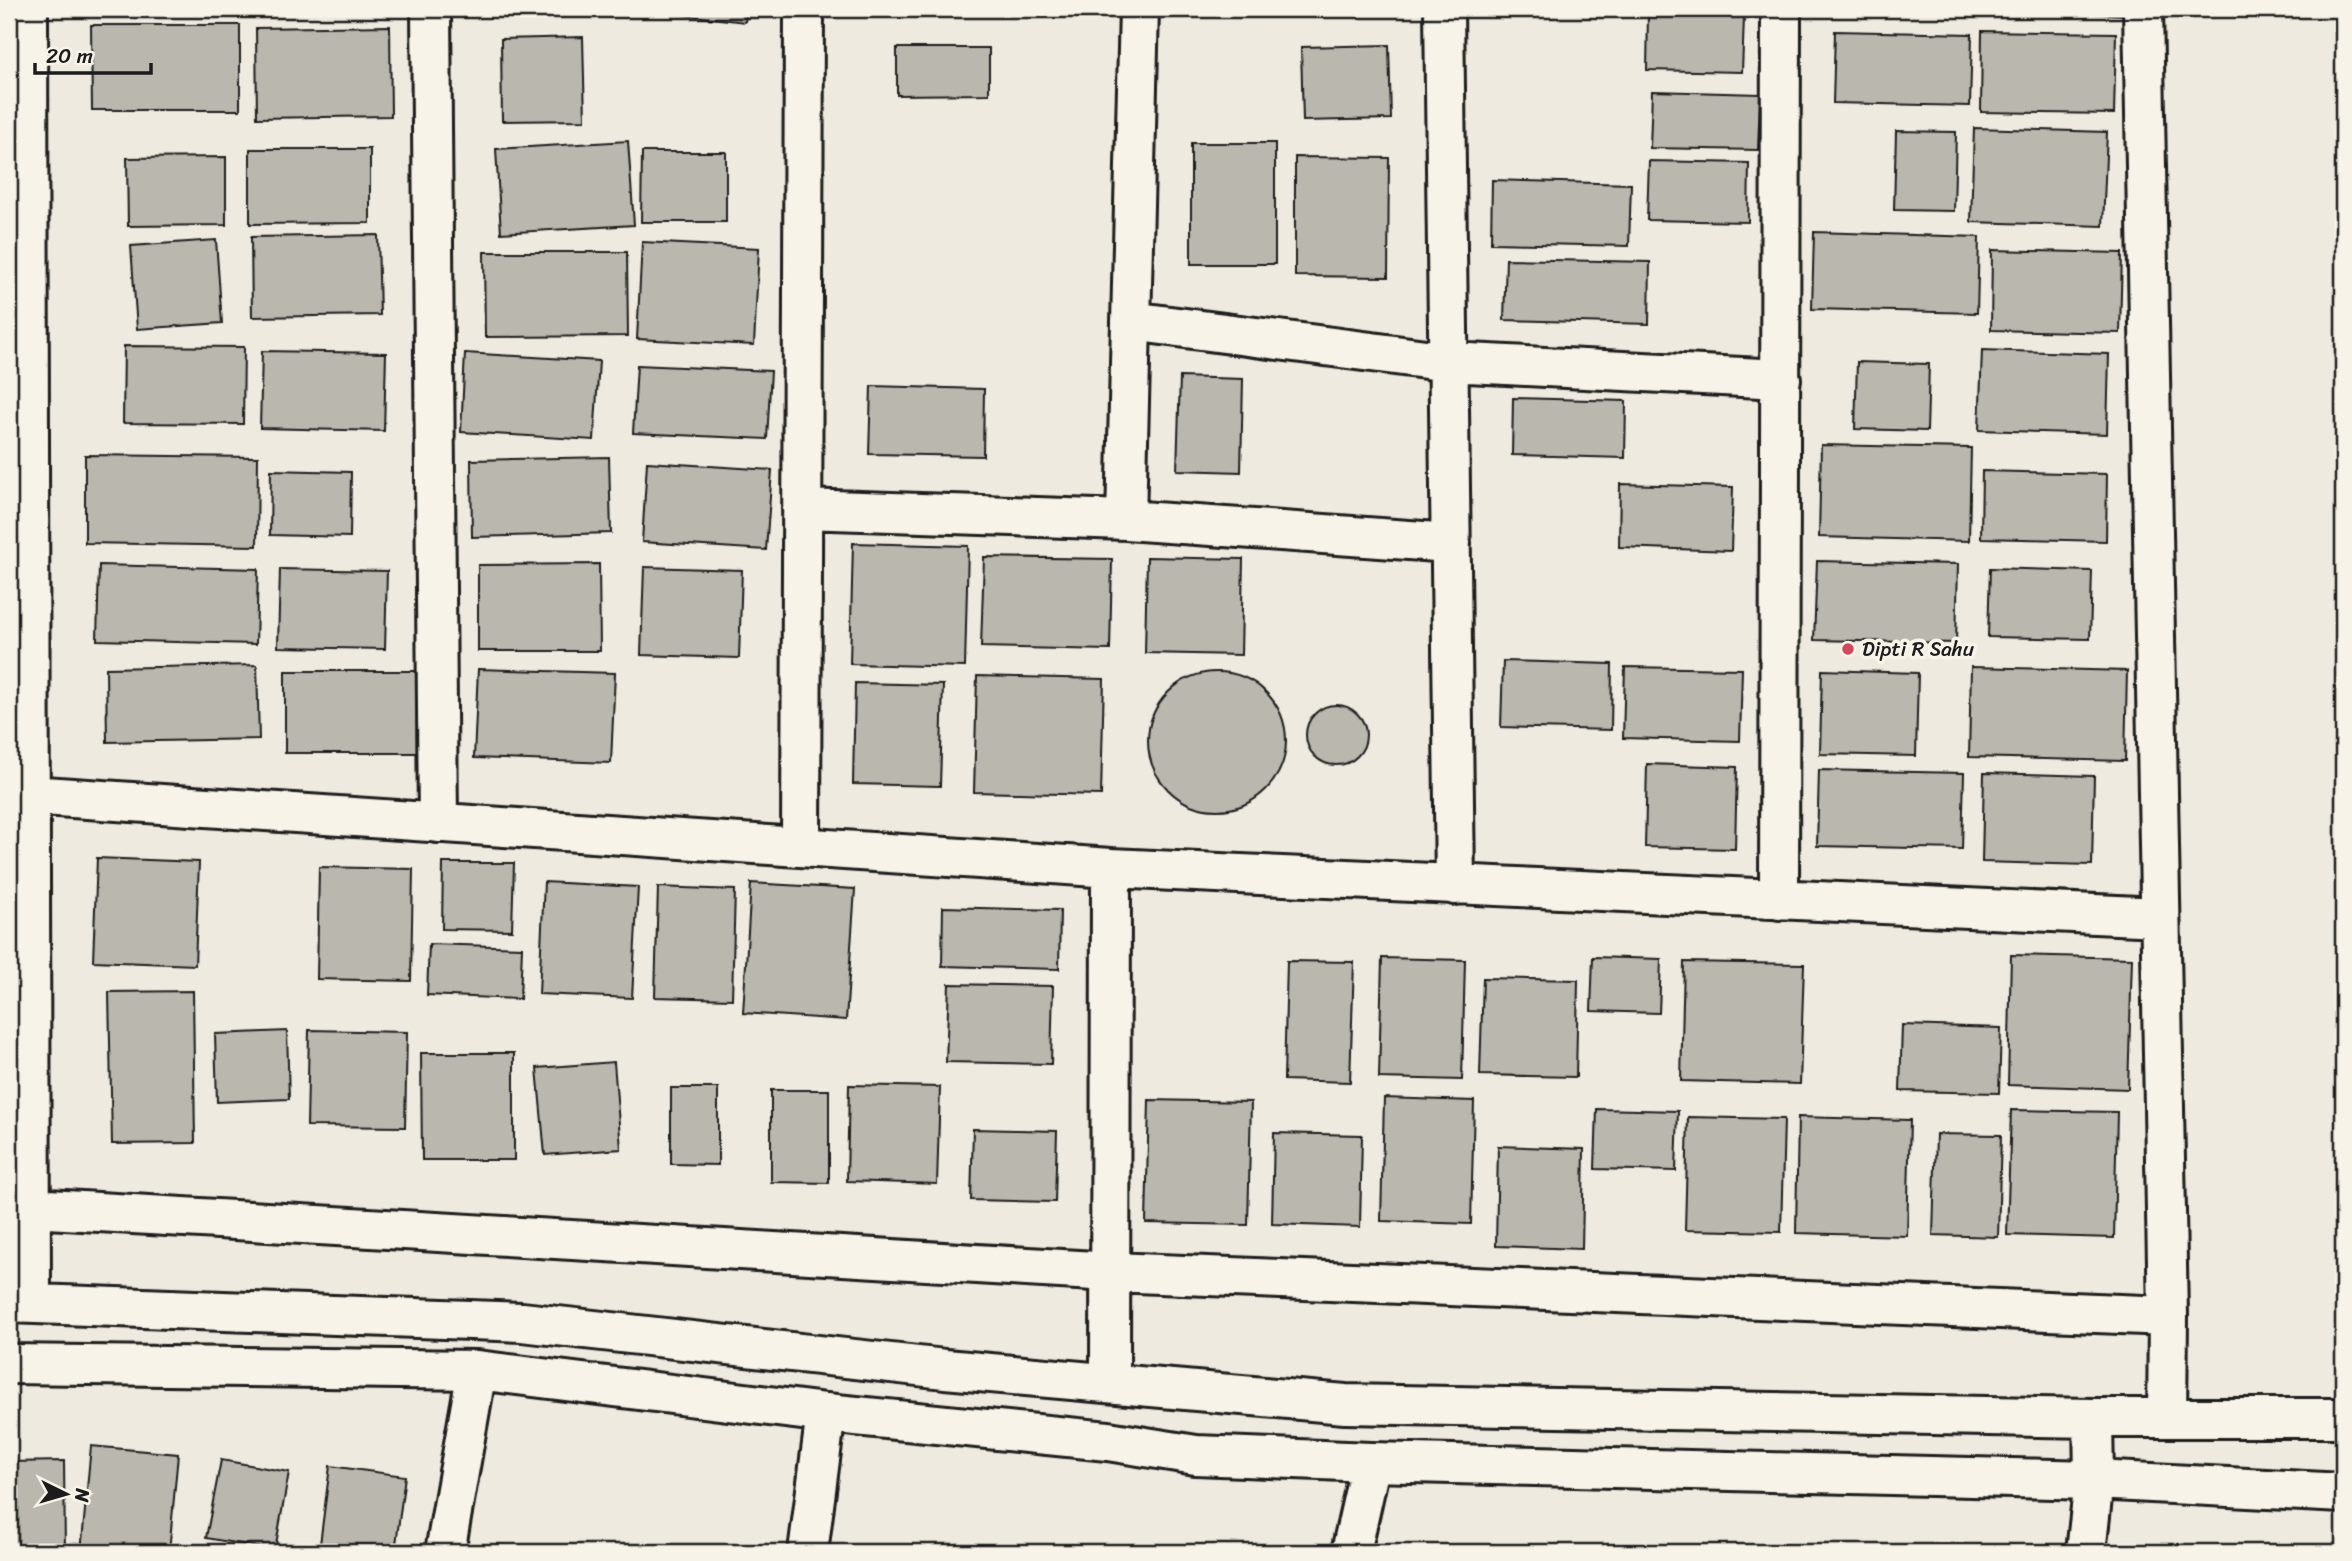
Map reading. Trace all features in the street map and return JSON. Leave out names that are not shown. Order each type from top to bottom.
[{"type":"street","points":[[28,9],[18,426],[28,795],[32,1208],[20,1304],[522,1322],[945,1369],[1345,1404],[2093,1418],[2343,1418]]},
{"type":"street","points":[[431,9],[438,823]]},
{"type":"street","points":[[801,848],[804,9]]},
{"type":"street","points":[[1126,520],[1139,9]]},
{"type":"street","points":[[1444,9],[1455,885]]},
{"type":"street","points":[[1779,900],[1781,9]]},
{"type":"street","points":[[2143,9],[2168,1316],[2167,1418]]},
{"type":"street","points":[[1131,321],[1449,362],[1781,379]]},
{"type":"street","points":[[802,509],[1126,520],[1451,543]]},
{"type":"street","points":[[28,795],[1111,868],[2160,917]]},
{"type":"street","points":[[1110,1383],[1111,868]]},
{"type":"street","points":[[32,1208],[1112,1272],[2168,1316]]},
{"type":"street","points":[[9,1364],[477,1370],[826,1413],[1108,1441],[1196,1455],[1371,1462],[2094,1480],[2343,1493]]},
{"type":"street","points":[[936,1424],[945,1369]]},
{"type":"street","points":[[445,1552],[477,1370]]},
{"type":"street","points":[[808,1552],[826,1413]]},
{"type":"street","points":[[2086,1552],[2094,1480],[2093,1418]]},
{"type":"street","points":[[1351,1552],[1371,1462]]},
{"type":"building","points":[[632,9],[747,9],[745,22]]},
{"type":"building","points":[[1858,9],[1956,9],[1956,11]]},
{"type":"building","points":[[1979,9],[2124,9],[2124,15]]},
{"type":"building","points":[[1648,14],[1744,17],[1742,72],[1647,70]]},
{"type":"building","points":[[91,25],[240,25],[240,110],[92,110]]},
{"type":"building","points":[[390,26],[391,116],[257,118],[256,28]]},
{"type":"building","points":[[1835,31],[1972,34],[1970,106],[1833,103]]},
{"type":"building","points":[[1982,31],[2116,33],[2114,114],[1981,112]]},
{"type":"building","points":[[583,37],[585,120],[502,121],[501,39]]},
{"type":"building","points":[[1389,45],[1391,119],[1303,121],[1301,47]]},
{"type":"building","points":[[897,48],[989,48],[989,94],[897,95]]},
{"type":"building","points":[[1652,91],[1760,94],[1758,150],[1650,148]]},
{"type":"building","points":[[1974,128],[2107,132],[2103,226],[1971,222]]},
{"type":"building","points":[[1896,131],[1956,132],[1954,211],[1894,210]]},
{"type":"building","points":[[628,141],[634,225],[501,233],[496,149]]},
{"type":"building","points":[[1191,143],[1275,143],[1275,264],[1191,264]]},
{"type":"building","points":[[250,149],[370,149],[370,223],[250,224]]},
{"type":"building","points":[[642,152],[726,152],[726,222],[641,222]]},
{"type":"building","points":[[226,157],[226,225],[128,226],[127,158]]},
{"type":"building","points":[[1295,157],[1389,158],[1388,277],[1295,276]]},
{"type":"building","points":[[1649,161],[1749,163],[1748,222],[1647,220]]},
{"type":"building","points":[[1492,180],[1631,184],[1629,246],[1491,243]]},
{"type":"building","points":[[1814,232],[1979,237],[1977,313],[1812,309]]},
{"type":"building","points":[[378,235],[380,315],[252,317],[251,237]]},
{"type":"building","points":[[216,240],[222,323],[137,329],[131,246]]},
{"type":"building","points":[[642,242],[759,248],[754,345],[637,339]]},
{"type":"building","points":[[1992,250],[2122,253],[2120,333],[1991,330]]},
{"type":"building","points":[[484,252],[627,252],[628,336],[485,337]]},
{"type":"building","points":[[1506,259],[1650,262],[1649,324],[1504,320]]},
{"type":"building","points":[[124,346],[244,347],[243,424],[123,423]]},
{"type":"building","points":[[1982,350],[2109,354],[2107,434],[1979,430]]},
{"type":"building","points":[[262,351],[386,353],[384,431],[260,428]]},
{"type":"building","points":[[465,353],[599,361],[594,440],[461,432]]},
{"type":"building","points":[[1857,362],[1929,364],[1927,431],[1855,429]]},
{"type":"building","points":[[637,365],[771,371],[767,439],[633,433]]},
{"type":"building","points":[[1180,377],[1243,379],[1241,472],[1177,470]]},
{"type":"building","points":[[871,386],[984,389],[983,456],[869,454]]},
{"type":"building","points":[[1513,398],[1626,401],[1625,458],[1512,455]]},
{"type":"building","points":[[1821,445],[1971,448],[1969,541],[1819,537]]},
{"type":"building","points":[[85,455],[258,457],[257,546],[85,543]]},
{"type":"building","points":[[609,457],[611,533],[472,537],[471,460]]},
{"type":"building","points":[[647,462],[772,470],[766,550],[642,542]]},
{"type":"building","points":[[271,470],[351,472],[350,537],[270,535]]},
{"type":"building","points":[[1982,471],[2107,474],[2106,541],[1981,538]]},
{"type":"building","points":[[1620,484],[1733,487],[1731,551],[1619,547]]},
{"type":"building","points":[[853,543],[968,546],[965,667],[850,664]]},
{"type":"building","points":[[984,557],[1112,559],[1110,650],[981,647]]},
{"type":"building","points":[[1147,557],[1243,559],[1241,655],[1145,653]]},
{"type":"building","points":[[1817,561],[1958,564],[1956,643],[1814,640]]},
{"type":"building","points":[[599,564],[600,651],[478,651],[478,565]]},
{"type":"building","points":[[99,565],[258,569],[256,644],[97,640]]},
{"type":"building","points":[[644,567],[742,570],[739,658],[641,655]]},
{"type":"building","points":[[1990,568],[2092,571],[2090,639],[1988,637]]},
{"type":"building","points":[[280,569],[387,571],[385,649],[278,647]]},
{"type":"building","points":[[1503,661],[1612,664],[1611,730],[1501,727]]},
{"type":"building","points":[[257,665],[259,739],[107,742],[106,668]]},
{"type":"building","points":[[1625,667],[1742,669],[1740,741],[1623,738]]},
{"type":"building","points":[[1971,667],[2127,671],[2125,761],[1969,757]]},
{"type":"building","points":[[478,669],[615,673],[611,763],[474,758]]},
{"type":"building","points":[[1822,670],[1918,673],[1916,756],[1820,754]]},
{"type":"building","points":[[285,671],[419,671],[419,753],[285,753]]},
{"type":"building","points":[[1217,672],[1243,677],[1266,692],[1281,715],[1286,741],[1281,767],[1266,790],[1243,805],[1217,810],[1191,805],[1168,790],[1153,767],[1148,741],[1153,715],[1168,692],[1191,677]]},
{"type":"building","points":[[977,676],[1104,679],[1101,795],[974,792]]},
{"type":"building","points":[[855,683],[943,685],[940,786],[853,784]]},
{"type":"building","points":[[1336,705],[1357,714],[1366,735],[1357,756],[1336,765],[1315,756],[1306,735],[1315,714]]},
{"type":"building","points":[[1647,764],[1737,767],[1735,849],[1645,847]]},
{"type":"building","points":[[1819,770],[1964,773],[1962,849],[1817,846]]},
{"type":"building","points":[[1984,773],[2094,776],[2092,865],[1982,862]]},
{"type":"building","points":[[97,858],[199,862],[195,965],[93,961]]},
{"type":"building","points":[[443,863],[514,863],[512,930],[442,929]]},
{"type":"building","points":[[319,867],[413,869],[411,981],[317,979]]},
{"type":"building","points":[[544,882],[638,887],[632,998],[539,994]]},
{"type":"building","points":[[751,883],[855,889],[846,1020],[743,1013]]},
{"type":"building","points":[[658,887],[735,890],[732,999],[655,997]]},
{"type":"building","points":[[943,907],[1060,910],[1059,969],[942,966]]},
{"type":"building","points":[[429,944],[522,947],[520,999],[427,995]]},
{"type":"building","points":[[2011,955],[2132,958],[2128,1089],[2008,1085]]},
{"type":"building","points":[[1593,957],[1661,959],[1659,1013],[1591,1011]]},
{"type":"building","points":[[1382,958],[1465,960],[1462,1080],[1379,1078]]},
{"type":"building","points":[[1287,961],[1354,962],[1350,1082],[1284,1080]]},
{"type":"building","points":[[1684,962],[1804,964],[1800,1084],[1681,1081]]},
{"type":"building","points":[[1483,978],[1578,980],[1576,1077],[1480,1075]]},
{"type":"building","points":[[949,984],[1053,986],[1051,1064],[946,1062]]},
{"type":"building","points":[[193,991],[195,1143],[112,1144],[109,992]]},
{"type":"building","points":[[1902,1025],[2001,1028],[1999,1093],[1900,1091]]},
{"type":"building","points":[[309,1030],[407,1032],[405,1127],[307,1126]]},
{"type":"building","points":[[287,1031],[289,1099],[217,1102],[215,1034]]},
{"type":"building","points":[[421,1053],[514,1053],[514,1160],[422,1160]]},
{"type":"building","points":[[614,1062],[621,1149],[545,1155],[537,1068]]},
{"type":"building","points":[[849,1085],[940,1087],[937,1184],[847,1181]]},
{"type":"building","points":[[671,1088],[718,1088],[718,1165],[671,1164]]},
{"type":"building","points":[[771,1090],[829,1090],[829,1183],[771,1182]]},
{"type":"building","points":[[1384,1098],[1474,1101],[1471,1224],[1381,1221]]},
{"type":"building","points":[[1149,1100],[1251,1102],[1248,1225],[1146,1223]]},
{"type":"building","points":[[1597,1109],[1678,1111],[1676,1171],[1595,1169]]},
{"type":"building","points":[[2011,1110],[2117,1112],[2114,1238],[2007,1235]]},
{"type":"building","points":[[1688,1117],[1784,1119],[1781,1232],[1685,1230]]},
{"type":"building","points":[[1798,1117],[1910,1120],[1907,1236],[1796,1233]]},
{"type":"building","points":[[973,1129],[1057,1131],[1055,1202],[971,1200]]},
{"type":"building","points":[[1274,1133],[1362,1135],[1360,1227],[1272,1224]]},
{"type":"building","points":[[1936,1134],[2001,1135],[1998,1237],[1933,1235]]},
{"type":"building","points":[[1498,1146],[1584,1149],[1582,1249],[1496,1246]]},
{"type":"building","points":[[91,1446],[178,1454],[169,1552],[81,1552]]},
{"type":"building","points":[[221,1460],[289,1472],[275,1550],[206,1538]]},
{"type":"building","points":[[64,1461],[65,1552],[9,1552],[9,1462]]},
{"type":"building","points":[[330,1466],[405,1476],[395,1552],[319,1552]]},
{"type":"building","points":[[554,1549],[586,1552],[553,1552]]},
{"type":"place","name":"Dipti R Sahu","points":[[1848,649]]}]
